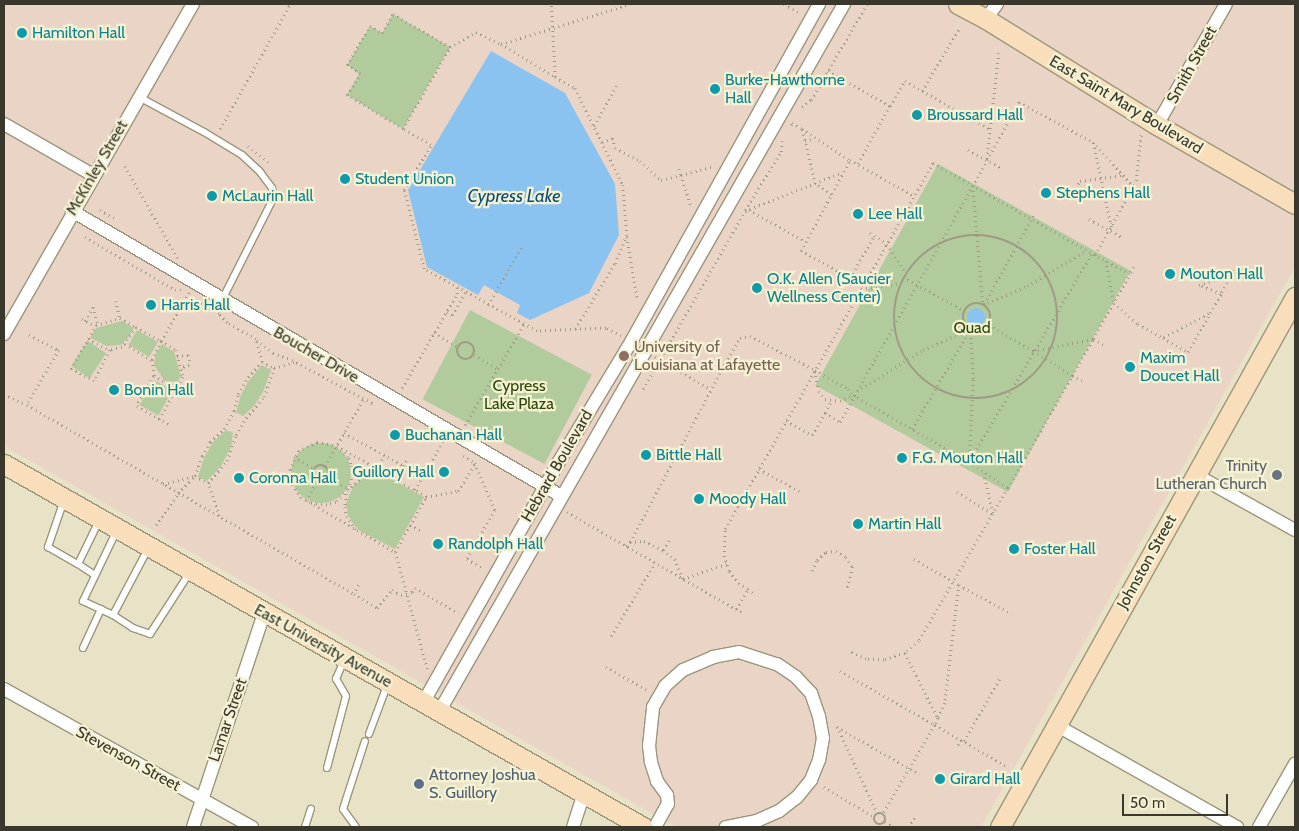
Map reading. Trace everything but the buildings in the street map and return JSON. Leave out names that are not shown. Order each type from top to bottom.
[{"type":"main road","name":"East Saint Mary Boulevard","points":[[958,4],[992,11],[1157,125],[1295,204]]},
{"type":"main road","name":"Johnston Street","points":[[1000,827],[1295,297]]},
{"type":"main road","name":"East University Avenue","points":[[4,464],[643,827]]},
{"type":"street","name":"McKinley Street","points":[[4,334],[93,175],[193,4]]},
{"type":"street","name":"Hebrard Boulevard","points":[[422,703],[544,486],[631,342],[819,4]]},
{"type":"street","name":"Hebrard Boulevard","points":[[439,712],[844,4]]},
{"type":"street","name":"Smith Street","points":[[1157,125],[1226,4]]},
{"type":"street","points":[[800,37],[819,49]]},
{"type":"street","points":[[4,124],[93,175]]},
{"type":"street","name":"Boucher Drive","points":[[72,212],[192,288],[222,300],[544,486],[559,501]]},
{"type":"street","points":[[694,230],[709,240]]},
{"type":"street","points":[[1196,475],[1295,530]]},
{"type":"street","points":[[472,612],[490,622]]},
{"type":"street","name":"Lamar Street","points":[[193,827],[264,613]]},
{"type":"street","points":[[655,827],[668,804],[666,795],[657,781],[651,762],[649,746],[653,707],[665,686],[683,670],[713,657],[739,652],[777,664],[796,677],[811,694],[819,716],[823,738],[819,760],[811,780],[797,797],[779,811],[757,821],[726,827]]},
{"type":"street","name":"Stevenson Street","points":[[4,688],[252,827]]},
{"type":"street","points":[[1056,725],[1238,827]]},
{"type":"street","points":[[1259,827],[1295,764]]},
{"type":"street","points":[[573,827],[584,794]]},
{"type":"lane","points":[[139,97],[204,132],[242,156],[260,172],[272,188],[273,200],[222,300]]},
{"type":"lane","points":[[64,499],[48,548],[95,575]]},
{"type":"lane","points":[[78,564],[100,519]]},
{"type":"lane","points":[[117,529],[83,601],[113,615],[133,628],[150,634],[190,570]]},
{"type":"lane","points":[[113,615],[149,547]]},
{"type":"lane","points":[[83,648],[100,610]]},
{"type":"lane","points":[[327,768],[346,696],[336,679],[345,659]]},
{"type":"lane","points":[[369,734],[388,683]]},
{"type":"lane","points":[[356,827],[343,809],[365,741]]},
{"type":"lane","points":[[305,827],[311,809]]},
{"type":"path","points":[[228,134],[219,129],[289,5],[285,4]]},
{"type":"path","points":[[552,4],[556,77]]},
{"type":"path","points":[[500,44],[630,4]]},
{"type":"path","points":[[784,4],[801,14]]},
{"type":"path","points":[[799,111],[802,105],[811,100],[866,4]]},
{"type":"path","points":[[450,47],[393,14],[382,33],[370,26],[347,64],[360,74],[347,95],[432,145],[404,190],[424,269],[537,331],[576,329],[616,264],[627,235]]},
{"type":"path","points":[[922,90],[960,27]]},
{"type":"path","points":[[404,129],[450,47],[476,32],[575,88],[623,185],[627,235],[637,297]]},
{"type":"path","points":[[987,160],[999,53]]},
{"type":"path","points":[[828,71],[890,106]]},
{"type":"path","points":[[858,164],[905,81],[990,129]]},
{"type":"path","points":[[594,126],[617,84]]},
{"type":"path","points":[[857,391],[1019,102],[1093,142],[1133,186]]},
{"type":"path","points":[[789,129],[796,117]]},
{"type":"path","points":[[792,124],[812,134],[815,138],[850,160],[914,196]]},
{"type":"path","points":[[802,129],[815,184],[831,195]]},
{"type":"path","points":[[1096,255],[1136,181],[1141,134]]},
{"type":"path","points":[[643,389],[781,152],[785,135]]},
{"type":"path","points":[[602,142],[613,138],[615,148],[640,161],[661,180],[714,166]]},
{"type":"path","points":[[805,141],[815,138]]},
{"type":"path","points":[[1093,142],[1110,229]]},
{"type":"path","points":[[244,144],[269,163]]},
{"type":"path","points":[[968,150],[1002,168]]},
{"type":"path","points":[[850,160],[801,251],[850,278],[862,287],[901,282]]},
{"type":"path","points":[[754,593],[739,584],[729,571],[726,564],[723,541],[725,529],[933,163],[1130,274]]},
{"type":"path","points":[[125,166],[178,259],[171,254]]},
{"type":"path","points":[[679,169],[691,206]]},
{"type":"path","points":[[745,212],[843,172]]},
{"type":"path","points":[[1078,184],[1100,178],[1123,175]]},
{"type":"path","points":[[825,413],[840,422],[853,395],[857,391],[923,350],[970,330],[980,331],[988,325],[990,314],[983,305],[972,185]]},
{"type":"path","points":[[100,210],[124,224]]},
{"type":"path","points":[[749,210],[806,242]]},
{"type":"path","points":[[983,305],[1034,214]]},
{"type":"path","points":[[1089,219],[1122,237]]},
{"type":"path","points":[[870,233],[887,244],[906,273]]},
{"type":"path","points":[[977,234],[1016,244],[1029,254],[1046,274],[1058,307],[1059,320],[1052,348],[1047,359],[1034,377],[1024,386],[1009,393],[991,398],[972,399],[955,396],[935,388],[906,360],[898,343],[894,324],[894,302],[903,277],[922,255],[940,243],[977,234]]},
{"type":"path","points":[[850,278],[874,236]]},
{"type":"path","points":[[85,237],[175,290],[192,288]]},
{"type":"path","points":[[488,305],[522,246]]},
{"type":"path","points":[[969,462],[972,399],[970,330],[963,321],[965,311],[973,304],[983,305],[1027,286],[1087,250]]},
{"type":"path","points":[[969,462],[1058,307],[1092,253]]},
{"type":"path","points":[[1106,261],[1114,303],[1138,324],[1188,352],[1234,270]]},
{"type":"path","points":[[851,652],[874,661],[896,658],[906,653],[920,641],[1134,267]]},
{"type":"path","points":[[1221,294],[1199,285],[1249,268]]},
{"type":"path","points":[[903,277],[965,311]]},
{"type":"path","points":[[192,288],[199,303],[219,314],[227,323],[256,339],[273,353],[295,362],[381,408]]},
{"type":"path","points":[[171,426],[137,406],[154,376],[152,360],[192,288]]},
{"type":"path","points":[[402,388],[457,294],[457,288]]},
{"type":"path","points":[[447,312],[452,315],[465,292]]},
{"type":"path","points":[[116,301],[120,318]]},
{"type":"path","points":[[136,327],[125,344],[110,350],[94,381],[71,369],[97,325],[93,307],[84,320],[97,325],[120,318],[161,341],[176,350],[184,376],[159,419]]},
{"type":"path","points":[[1163,338],[1209,314]]},
{"type":"path","points":[[465,425],[524,324]]},
{"type":"path","points":[[988,325],[1082,381]]},
{"type":"path","points":[[912,429],[970,330]]},
{"type":"path","points":[[27,405],[59,350],[29,334]]},
{"type":"path","points":[[434,334],[458,347]]},
{"type":"path","points":[[626,546],[630,542],[740,338],[750,336],[848,389],[853,395],[969,462],[1008,488]]},
{"type":"path","points":[[88,339],[110,350]]},
{"type":"path","points":[[256,339],[262,362],[274,368],[295,362]]},
{"type":"path","points":[[1033,351],[1093,339],[1103,345]]},
{"type":"path","points":[[465,342],[470,343],[474,347],[474,355],[469,359],[460,358],[457,352],[458,347],[465,342]]},
{"type":"path","points":[[125,344],[152,360]]},
{"type":"path","points":[[177,356],[188,355],[190,360],[189,365],[181,368]]},
{"type":"path","points":[[474,355],[498,369]]},
{"type":"path","points":[[156,525],[178,493],[195,476],[202,456],[210,442],[224,429],[234,411],[243,385],[262,362]]},
{"type":"path","points":[[208,483],[227,462],[236,435],[246,418],[264,397],[274,368]]},
{"type":"path","points":[[815,370],[821,396],[831,402],[840,401],[853,395]]},
{"type":"path","points":[[154,376],[176,389]]},
{"type":"path","points":[[325,466],[371,386]]},
{"type":"path","points":[[4,394],[27,405],[378,608],[392,590],[401,595],[412,592],[415,588],[458,613]]},
{"type":"path","points":[[786,421],[812,435],[831,402]]},
{"type":"path","points":[[415,490],[448,431]]},
{"type":"path","points":[[344,433],[423,476]]},
{"type":"path","points":[[427,671],[408,593],[395,552],[306,501],[294,490],[290,481],[290,470],[294,458],[307,445],[317,442],[337,446],[426,497],[458,490],[475,464]]},
{"type":"path","points":[[442,442],[450,448]]},
{"type":"path","points":[[337,446],[349,458],[352,466],[353,474],[345,507],[346,516],[356,530]]},
{"type":"path","points":[[377,468],[386,452]]},
{"type":"path","points":[[458,453],[475,464],[495,510],[467,559],[484,568]]},
{"type":"path","points":[[294,458],[315,470]]},
{"type":"path","points":[[396,479],[408,458]]},
{"type":"path","points":[[318,466],[325,466],[328,470],[328,477],[324,481],[318,480],[314,475],[315,470],[318,466]]},
{"type":"path","points":[[759,470],[801,492]]},
{"type":"path","points":[[984,473],[993,514]]},
{"type":"path","points":[[310,503],[319,505],[336,502],[356,480],[365,475],[387,474]]},
{"type":"path","points":[[163,484],[195,476],[208,483],[219,516]]},
{"type":"path","points":[[328,477],[349,489]]},
{"type":"path","points":[[306,501],[318,480]]},
{"type":"path","points":[[957,492],[993,514]]},
{"type":"path","points":[[395,552],[426,497]]},
{"type":"path","points":[[559,501],[626,546],[743,613]]},
{"type":"path","points":[[410,525],[422,531]]},
{"type":"path","points":[[663,550],[669,540]]},
{"type":"path","points":[[630,542],[644,541],[663,550],[675,559],[683,578]]},
{"type":"path","points":[[812,570],[817,560],[826,552],[836,551],[846,557],[853,567],[847,590]]},
{"type":"path","points":[[914,559],[1012,614]]},
{"type":"path","points":[[611,636],[655,562]]},
{"type":"path","points":[[683,578],[726,564]]},
{"type":"path","points":[[354,594],[359,584]]},
{"type":"path","points":[[883,814],[935,725],[944,703],[959,585]]},
{"type":"path","points":[[736,609],[748,589]]},
{"type":"path","points":[[906,653],[938,718]]},
{"type":"path","points":[[606,667],[649,691]]},
{"type":"path","points":[[840,671],[1006,766]]},
{"type":"path","points":[[958,745],[1000,678]]},
{"type":"path","points":[[883,814],[886,817],[885,822],[882,826],[876,826],[875,815],[837,727],[919,774]]},
{"type":"path","points":[[824,787],[875,815],[883,814]]},
{"type":"path","points":[[908,827],[914,818]]},
{"type":"path","points":[[885,822],[895,827]]},
{"type":"shaded area","name":"University of Louisiana at Lafayette","points":[[4,4],[1295,4],[1295,267],[981,827],[676,827],[4,446]]},
{"type":"green space","points":[[393,14],[450,47],[403,129],[347,95],[359,74],[347,65],[370,26],[382,33]]},
{"type":"green space","name":"Quad","points":[[938,164],[1130,271],[1008,492],[815,385]]},
{"type":"green space","name":"Cypress Lake Plaza","points":[[470,310],[592,375],[544,464],[423,399]]},
{"type":"green space","points":[[122,321],[134,328],[121,345],[107,346],[90,338],[96,328]]},
{"type":"green space","points":[[137,330],[158,342],[149,357],[128,345]]},
{"type":"green space","points":[[88,341],[106,353],[89,378],[71,366]]},
{"type":"green space","points":[[162,344],[174,352],[181,376],[175,386],[164,380],[154,365],[156,353]]},
{"type":"green space","points":[[262,365],[271,370],[263,392],[254,406],[243,416],[236,412],[241,395],[248,382]]},
{"type":"green space","points":[[154,380],[172,390],[158,416],[140,405]]},
{"type":"green space","points":[[226,430],[233,433],[231,447],[221,466],[207,481],[198,477],[204,458],[213,442]]},
{"type":"green space","points":[[321,443],[337,448],[342,452],[346,457],[351,473],[346,489],[342,494],[337,498],[321,503],[305,498],[300,494],[296,489],[291,473],[296,457],[300,452],[305,448]]},
{"type":"green space","points":[[376,475],[388,477],[424,497],[395,549],[360,531],[348,515],[346,504],[353,486],[364,478]]},
{"type":"water","name":"Cypress Lake","points":[[491,51],[565,93],[615,184],[619,235],[589,293],[530,320],[517,313],[520,305],[484,285],[478,295],[427,267],[408,190]]},
{"type":"water","points":[[976,308],[982,311],[985,317],[982,323],[976,326],[970,323],[967,317],[970,311]]},
{"type":"place","name":"Hamilton Hall","points":[[22,33]]},
{"type":"place","name":"Burke-Hawthorne Hall","points":[[715,89]]},
{"type":"place","name":"Broussard Hall","points":[[917,115]]},
{"type":"place","name":"Student Union","points":[[345,179]]},
{"type":"place","name":"Stephens Hall","points":[[1046,193]]},
{"type":"place","name":"McLaurin Hall","points":[[212,196]]},
{"type":"place","name":"Lee Hall","points":[[858,214]]},
{"type":"place","name":"Mouton Hall","points":[[1170,274]]},
{"type":"place","name":"O.K. Allen (Saucier Wellness Center)","points":[[757,288]]},
{"type":"place","name":"Harris Hall","points":[[151,305]]},
{"type":"place","name":"University of Louisiana at Lafayette","points":[[624,356]]},
{"type":"place","name":"Maxim Doucet Hall","points":[[1130,367]]},
{"type":"place","name":"Bonin Hall","points":[[114,390]]},
{"type":"place","name":"Buchanan Hall","points":[[395,435]]},
{"type":"place","name":"Bittle Hall","points":[[646,455]]},
{"type":"place","name":"F.G. Mouton Hall","points":[[902,458]]},
{"type":"place","name":"Guillory Hall","points":[[444,472]]},
{"type":"place","name":"Trinity Lutheran Church","points":[[1277,475]]},
{"type":"place","name":"Coronna Hall","points":[[239,478]]},
{"type":"place","name":"Moody Hall","points":[[699,499]]},
{"type":"place","name":"Martin Hall","points":[[858,524]]},
{"type":"place","name":"Randolph Hall","points":[[438,544]]},
{"type":"place","name":"Foster Hall","points":[[1014,549]]},
{"type":"place","name":"Girard Hall","points":[[940,779]]},
{"type":"place","name":"Attorney Joshua S. Guillory","points":[[419,784]]}]
